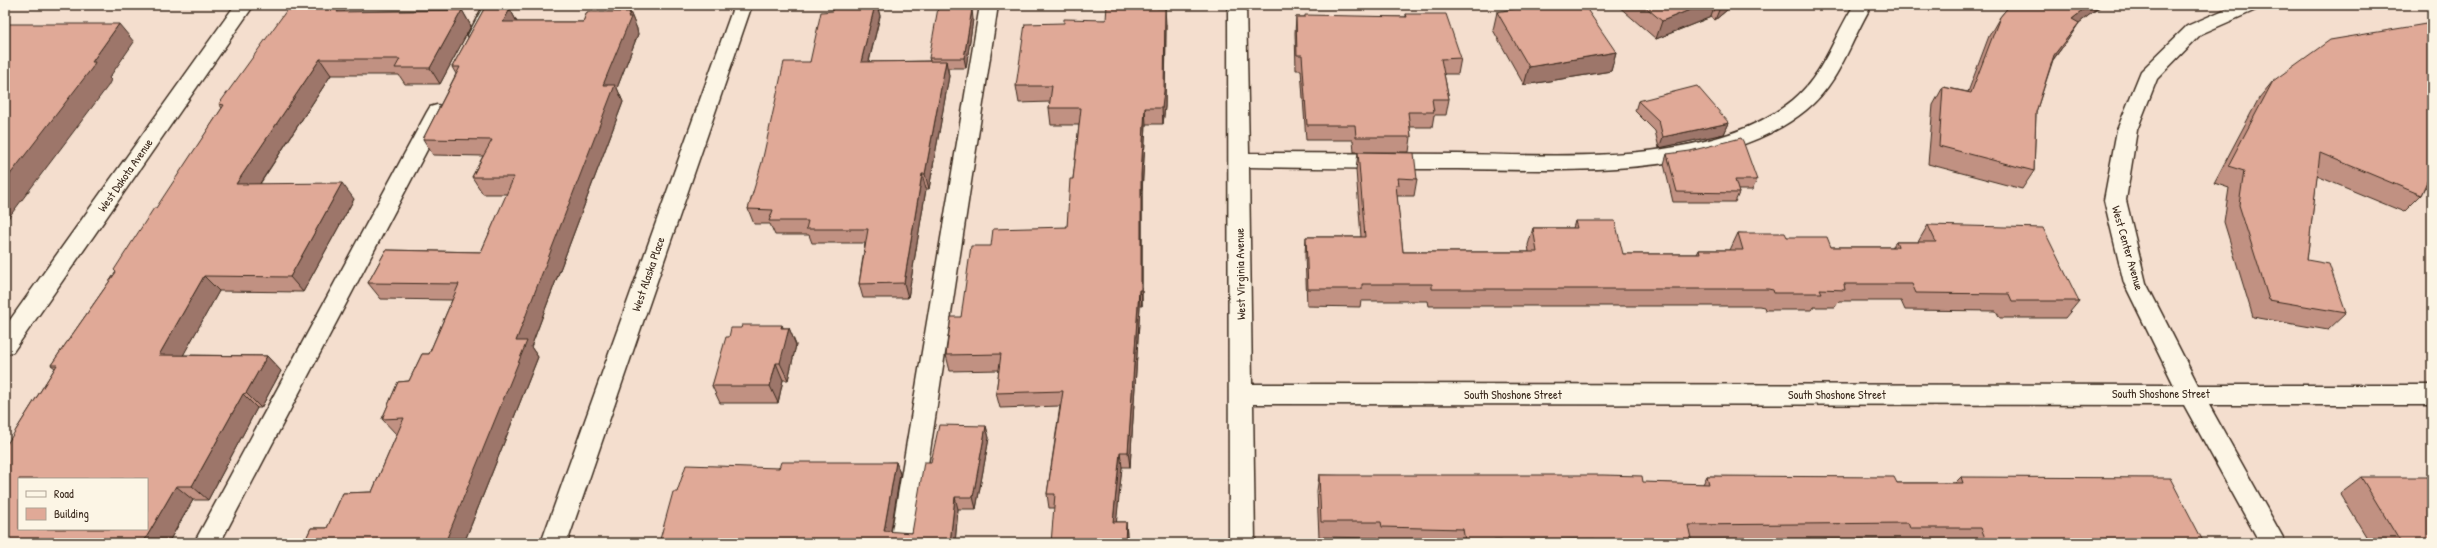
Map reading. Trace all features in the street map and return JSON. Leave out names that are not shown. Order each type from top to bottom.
[{"type":"street","name":"West Dakota Avenue","points":[[5,345],[245,5]]},
{"type":"street","points":[[467,55],[493,5]]},
{"type":"street","name":"West Alaska Place","points":[[554,543],[743,5]]},
{"type":"street","points":[[903,543],[987,11],[990,5]]},
{"type":"street","name":"West Virginia Avenue","points":[[1237,5],[1242,543]]},
{"type":"street","points":[[1239,160],[1594,163],[1644,160],[1710,146],[1761,129],[1798,108],[1820,84],[1863,5]]},
{"type":"street","name":"West Center Avenue","points":[[2251,5],[2194,30],[2148,76],[2127,130],[2115,200],[2135,283],[2190,393],[2273,543]]},
{"type":"street","points":[[207,543],[445,97]]},
{"type":"street","name":"South Shoshone Street","points":[[1241,394],[2190,393],[2432,395]]},
{"type":"building","points":[[834,5],[875,5],[861,62],[946,61],[925,174],[922,174],[904,283],[859,284],[868,229],[806,229],[808,221],[769,221],[773,210],[748,209],[762,162],[784,62],[810,62],[821,12],[833,11]]},
{"type":"building","points":[[1107,5],[1157,5],[1157,8],[1165,8],[1164,91],[1162,108],[1145,108],[1141,175],[1141,290],[1139,290],[1128,452],[1120,452],[1113,522],[1126,522],[1125,543],[1051,543],[1055,494],[1047,494],[1063,391],[996,393],[1001,354],[946,355],[951,317],[961,317],[971,246],[991,246],[993,229],[1067,227],[1070,179],[1073,179],[1081,108],[1049,108],[1052,86],[1016,86],[1025,24],[1064,23],[1064,19],[1106,20]]},
{"type":"building","points":[[1534,5],[1584,5],[1616,52],[1529,67],[1497,12]]},
{"type":"building","points":[[1643,5],[1702,5],[1662,21]]},
{"type":"building","points":[[2010,5],[2090,5],[2072,19],[2079,23],[2054,55],[2036,112],[2034,171],[1939,146],[1943,87],[1971,93],[2000,17]]},
{"type":"building","points":[[341,6],[337,12],[462,10],[430,68],[395,68],[400,59],[320,59],[236,184],[342,183],[290,277],[204,276],[159,355],[267,356],[246,393],[243,394],[192,486],[176,486],[143,543],[5,543],[5,447],[57,365],[51,365],[116,272],[114,270],[154,208],[156,208],[224,105],[219,104],[289,7]]},
{"type":"building","points":[[938,8],[972,9],[964,58],[929,58]]},
{"type":"building","points":[[484,9],[510,9],[503,22],[583,22],[587,12],[630,12],[628,17],[631,17],[603,85],[615,85],[516,341],[527,341],[445,543],[304,543],[311,528],[327,528],[343,493],[372,492],[404,418],[382,419],[398,382],[409,381],[422,354],[429,354],[459,284],[368,283],[386,250],[481,252],[514,177],[472,177],[492,140],[423,139],[460,67],[452,67]]},
{"type":"building","points":[[1406,14],[1446,14],[1461,58],[1441,59],[1449,99],[1432,99],[1434,112],[1408,112],[1411,137],[1356,137],[1355,125],[1307,125],[1302,55],[1297,55],[1296,17],[1305,17],[1305,15],[1407,17]]},
{"type":"building","points":[[2432,23],[2432,170],[2421,195],[2320,153],[2307,260],[2329,264],[2346,313],[2269,300],[2239,205],[2244,171],[2228,166],[2273,81],[2330,40]]},
{"type":"building","points":[[5,24],[119,24],[92,62],[95,62],[92,68],[5,181]]},
{"type":"building","points":[[1697,86],[1729,123],[1663,137],[1659,121],[1638,101]]},
{"type":"building","points":[[1741,138],[1757,180],[1735,180],[1739,193],[1677,192],[1667,154],[1690,151]]},
{"type":"building","points":[[1358,152],[1414,153],[1417,179],[1398,178],[1399,185],[1396,185],[1403,252],[1537,252],[1533,228],[1577,228],[1575,221],[1615,221],[1623,254],[1700,254],[1699,250],[1743,250],[1738,233],[1785,233],[1787,237],[1827,237],[1831,247],[1898,247],[1896,242],[1936,242],[1928,225],[2043,228],[2079,301],[2012,301],[2009,294],[1916,293],[1912,284],[1844,284],[1845,290],[1820,289],[1822,293],[1774,293],[1773,290],[1768,289],[1432,289],[1432,284],[1362,284],[1362,289],[1308,289],[1306,237],[1365,237]]},
{"type":"building","points":[[742,325],[782,325],[781,328],[789,328],[780,363],[776,363],[770,386],[712,386],[726,337],[729,337],[731,328],[741,328]]},
{"type":"building","points":[[939,425],[986,426],[973,497],[955,497],[950,543],[659,543],[673,492],[677,492],[686,465],[779,468],[781,462],[896,462],[884,531],[912,533],[924,462],[931,462]]},
{"type":"building","points":[[1319,475],[1603,475],[1642,476],[1643,482],[1709,484],[1707,476],[1894,477],[1897,483],[1963,483],[1961,477],[2170,478],[2204,543],[1987,543],[1981,528],[1910,528],[1908,523],[1688,525],[1692,543],[1596,543],[1595,539],[1465,541],[1463,529],[1382,527],[1381,522],[1321,522]]},
{"type":"building","points":[[2361,477],[2432,477],[2432,543],[2401,543]]}]
